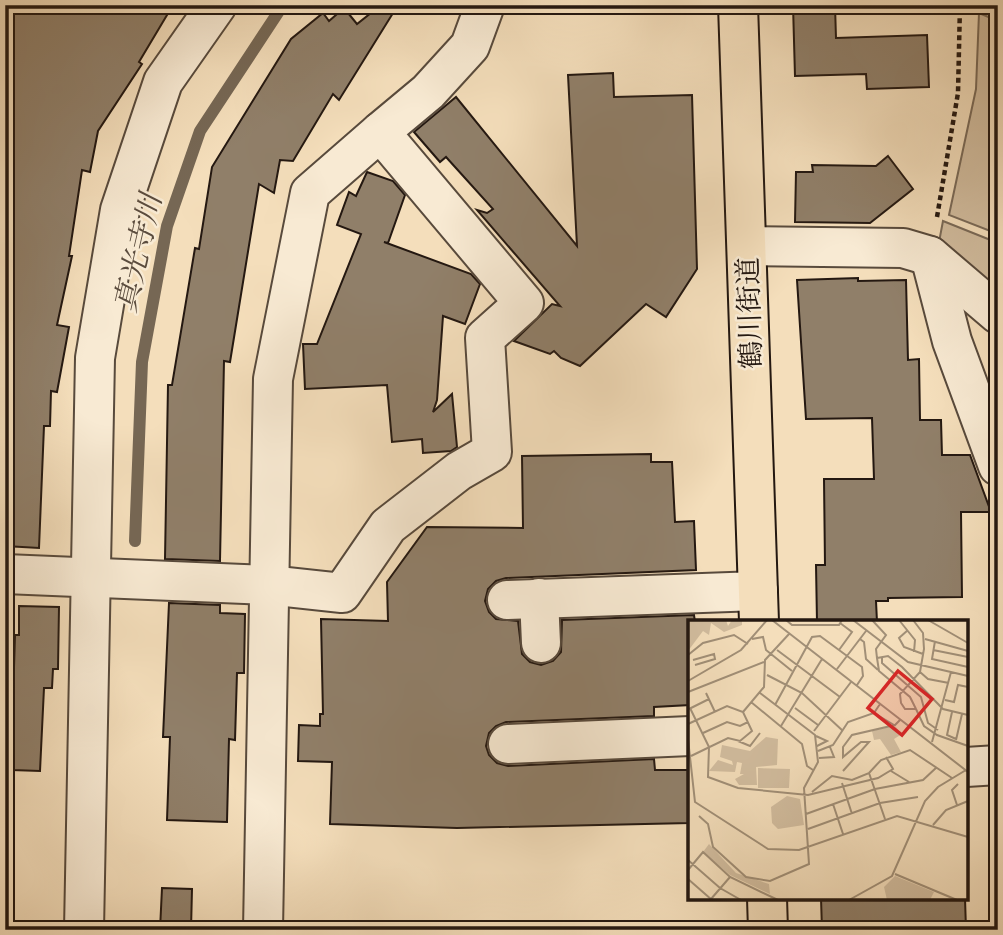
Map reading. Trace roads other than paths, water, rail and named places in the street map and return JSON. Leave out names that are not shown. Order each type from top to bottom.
[{"type":"main road","name":"鶴川街道","points":[[738,5],[759,606]]},
{"type":"main road","points":[[767,900],[768,930]]},
{"type":"street","points":[[83,930],[95,358],[120,210],[163,82],[217,5]]},
{"type":"street","points":[[263,930],[273,379],[310,193],[428,92],[470,46],[485,5]]},
{"type":"street","points":[[5,574],[268,585],[342,593],[388,526],[459,471],[492,452],[485,338],[524,303],[380,132]]},
{"type":"street","points":[[747,246],[904,248],[930,256],[998,314]]},
{"type":"street","points":[[930,256],[952,341],[998,466]]},
{"type":"street","points":[[541,643],[523,599],[759,606]]},
{"type":"street","points":[[508,744],[688,736]]},
{"type":"street","points":[[968,767],[998,765]]},
{"type":"waterway","name":"真光寺川","points":[[135,541],[142,362],[167,226],[200,131],[283,5]]}]
